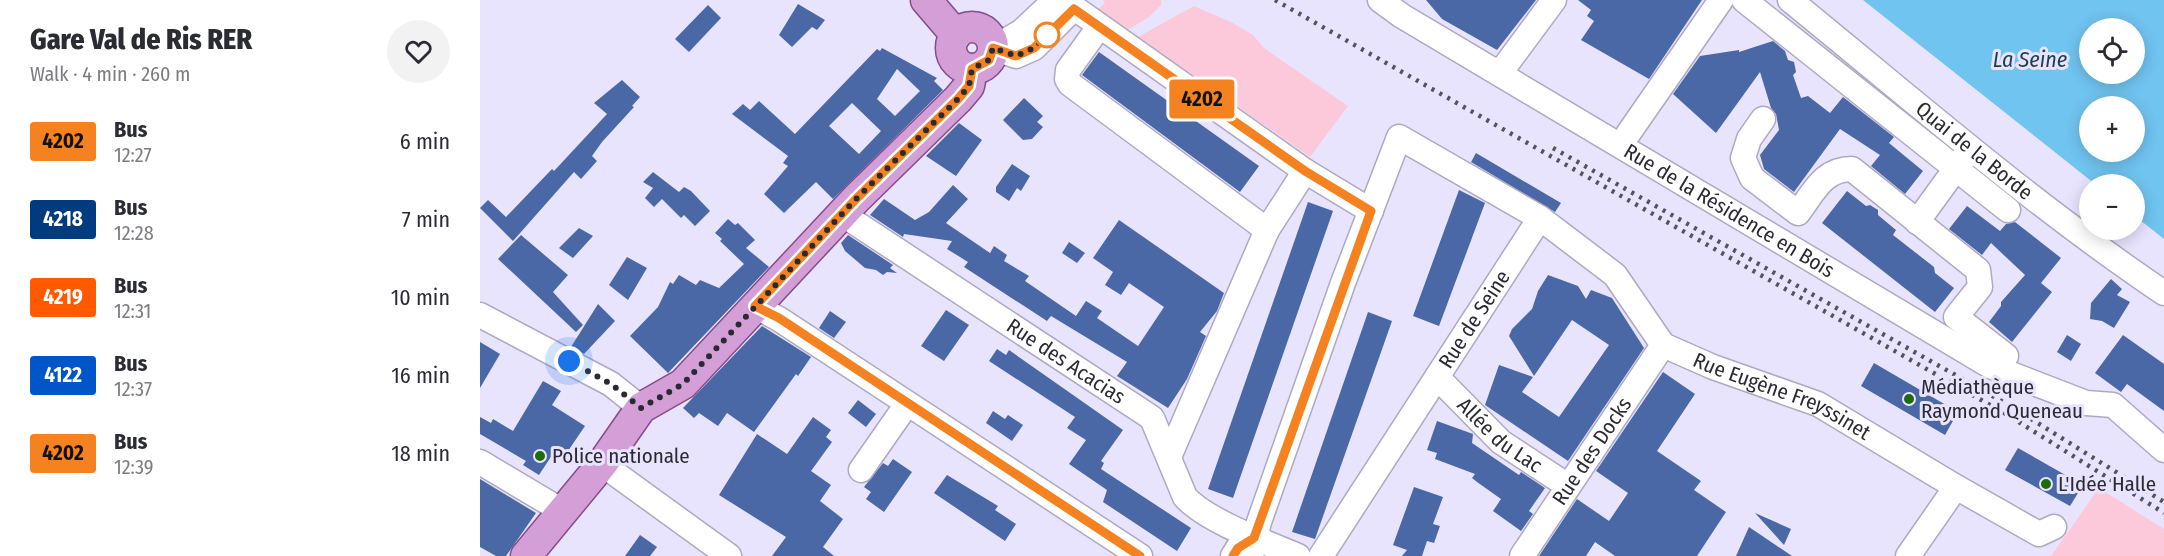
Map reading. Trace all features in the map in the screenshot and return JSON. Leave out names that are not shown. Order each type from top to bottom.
[{"type":"main road","points":[[526,556],[602,464],[641,408],[683,384],[842,214],[969,86],[983,58],[989,36],[979,28],[966,28],[956,35],[926,0]]},
{"type":"street","name":"Rue de la Résidence en Bois","points":[[1380,0],[1990,366],[2086,403],[2113,405],[2164,450]]},
{"type":"street","points":[[1500,73],[1554,0]]},
{"type":"street","points":[[1628,134],[1721,0]]},
{"type":"street","points":[[1744,0],[2008,210]]},
{"type":"street","name":"Quai de la Borde","points":[[1790,0],[1971,148],[2115,260],[2164,293]]},
{"type":"street","points":[[983,58],[1064,5],[1305,171],[1371,211]]},
{"type":"street","points":[[1099,27],[1068,70],[1067,79],[1070,84],[1267,230]]},
{"type":"street","points":[[1763,119],[1749,139],[1743,158],[1752,178],[1798,213]]},
{"type":"street","points":[[1253,547],[1399,137],[1540,218],[1615,275],[1663,345]]},
{"type":"street","points":[[1917,222],[1971,148]]},
{"type":"street","points":[[1839,169],[1852,169],[1917,222],[1978,270],[1980,287],[1956,317],[1939,327],[1787,231],[1828,174],[1839,169]]},
{"type":"street","points":[[1169,457],[1267,230],[1305,171]]},
{"type":"street","name":"Rue des Acacias","points":[[842,214],[1152,418],[1185,497],[1193,506],[1253,547]]},
{"type":"street","name":"Rue de Seine","points":[[1321,556],[1540,218]]},
{"type":"street","points":[[755,306],[779,318],[1140,556]]},
{"type":"street","points":[[480,315],[611,384],[641,408]]},
{"type":"street","points":[[1956,317],[2006,356]]},
{"type":"street","name":"Rue des Docks","points":[[1522,556],[1663,345]]},
{"type":"street","name":"Rue Eugène Freyssinet","points":[[1663,345],[1713,368],[1818,404],[2039,534],[2054,527]]},
{"type":"street","name":"Allée du Lac","points":[[1437,377],[1501,442],[1568,486]]},
{"type":"street","points":[[861,470],[907,404]]},
{"type":"street","points":[[480,462],[564,512]]},
{"type":"street","points":[[602,464],[729,556]]},
{"type":"street","points":[[1908,556],[1956,487]]},
{"type":"street","points":[[1233,556],[1238,548],[1253,547],[1298,556]]},
{"type":"shaded area","points":[[1103,0],[1161,0],[1161,5],[1149,17],[1128,30],[1098,9],[1105,3]]},
{"type":"shaded area","points":[[1194,6],[1231,22],[1253,35],[1264,48],[1348,106],[1310,157],[1138,37]]},
{"type":"shaded area","points":[[2099,488],[2164,529],[2164,556],[2051,556]]},
{"type":"water","name":"La Seine","points":[[1863,0],[2164,0],[2164,239],[2145,224],[2145,174],[2082,174]]},
{"type":"building","points":[[1426,0],[1536,0],[1497,50],[1442,19]]},
{"type":"building","points":[[1578,0],[1702,0],[1649,79],[1581,40],[1594,21],[1587,16],[1591,10]]},
{"type":"building","points":[[798,4],[825,20],[817,30],[812,27],[792,47],[779,35]]},
{"type":"building","points":[[708,5],[721,18],[689,52],[675,39]]},
{"type":"building","points":[[1773,41],[1785,51],[1788,60],[1794,62],[1796,72],[1793,75],[1801,98],[1808,96],[1830,113],[1843,97],[1894,137],[1889,143],[1923,171],[1905,194],[1871,166],[1880,155],[1840,129],[1794,192],[1764,169],[1760,155],[1779,130],[1776,114],[1771,108],[1760,72],[1716,133],[1673,94],[1700,56],[1739,50],[1739,52]]},
{"type":"building","points":[[882,48],[937,78],[934,81],[943,90],[833,199],[816,182],[784,213],[764,194],[788,166],[783,163],[788,156],[732,114],[743,104],[750,110],[759,101],[795,134],[877,49],[880,51]],"holes":[[[897,69],[920,91],[895,116],[877,99]],[[852,103],[881,131],[859,154],[829,126]]]},
{"type":"building","points":[[1099,52],[1259,166],[1240,192],[1082,75]]},
{"type":"building","points":[[622,80],[640,97],[632,106],[634,107],[602,142],[592,156],[597,161],[581,179],[574,172],[513,241],[480,208],[488,200],[506,217],[552,169],[554,171],[607,114],[594,103]]},
{"type":"building","points":[[1024,98],[1043,116],[1037,122],[1043,127],[1032,139],[1023,140],[1003,120]]},
{"type":"building","points":[[959,123],[982,140],[956,176],[926,156]]},
{"type":"building","points":[[1476,153],[1561,203],[1555,212],[1471,162]]},
{"type":"building","points":[[1012,164],[1030,176],[1021,191],[1017,188],[1009,201],[996,192],[996,187]]},
{"type":"building","points":[[653,172],[679,192],[684,187],[691,191],[710,211],[695,226],[684,215],[681,218],[662,199],[654,207],[645,198],[653,188],[643,182]]},
{"type":"building","points":[[953,185],[968,199],[946,223],[990,253],[994,246],[1007,255],[1004,261],[1029,276],[1025,281],[1076,316],[1086,301],[1102,311],[1097,318],[1138,346],[1164,307],[1129,283],[1121,295],[1105,285],[1113,272],[1093,258],[1119,220],[1224,293],[1217,311],[1200,332],[1206,336],[1187,379],[1168,408],[1117,376],[1127,362],[1051,316],[1047,321],[964,267],[968,262],[947,249],[952,241],[904,234],[903,237],[870,215],[884,199],[915,220],[929,212]]},
{"type":"building","points":[[1459,190],[1485,203],[1439,326],[1413,316]]},
{"type":"building","points":[[1847,191],[1866,206],[1870,205],[1878,210],[1878,215],[1896,230],[1893,235],[1934,267],[1935,273],[1954,288],[1935,312],[1822,223]]},
{"type":"building","points":[[1308,202],[1333,211],[1233,498],[1208,489]]},
{"type":"building","points":[[1967,206],[2000,231],[2006,224],[2015,222],[2061,258],[2041,283],[2052,292],[2012,342],[1989,322],[2001,306],[2001,302],[2025,275],[1991,243],[1982,255],[1949,229]]},
{"type":"building","points":[[728,219],[735,225],[738,223],[755,240],[746,248],[769,267],[668,373],[630,336],[658,307],[670,282],[673,284],[679,275],[696,285],[700,280],[719,288],[744,264],[720,241],[722,239],[715,233]]},
{"type":"building","points":[[579,228],[593,236],[573,258],[559,248]]},
{"type":"building","points":[[521,235],[568,275],[553,292],[583,325],[576,332],[498,259]]},
{"type":"building","points":[[848,235],[893,265],[890,268],[897,273],[887,272],[883,275],[876,270],[865,268],[845,251],[841,243]]},
{"type":"building","points":[[1069,242],[1085,253],[1077,263],[1062,253]]},
{"type":"building","points":[[627,257],[647,268],[628,300],[609,285]]},
{"type":"building","points":[[1548,275],[1578,286],[1586,299],[1591,290],[1612,298],[1644,348],[1568,461],[1485,405],[1499,365],[1533,377],[1522,392],[1559,417],[1609,345],[1572,320],[1534,376],[1509,336],[1512,329],[1532,309],[1538,291]]},
{"type":"building","points":[[2111,279],[2122,289],[2117,295],[2130,302],[2114,328],[2102,321],[2090,319],[2091,303]]},
{"type":"building","points":[[598,304],[615,321],[584,354],[571,347]]},
{"type":"building","points":[[946,310],[969,325],[944,361],[921,346]]},
{"type":"building","points":[[830,311],[846,322],[834,338],[819,328]]},
{"type":"building","points":[[1368,312],[1392,321],[1315,539],[1292,532]]},
{"type":"building","points":[[762,326],[811,357],[798,376],[796,374],[754,432],[727,413],[718,426],[699,413],[694,418],[683,408]]},
{"type":"building","points":[[2067,335],[2081,344],[2071,361],[2057,352]]},
{"type":"building","points":[[2123,335],[2164,364],[2164,411],[2127,384],[2121,392],[2095,373]]},
{"type":"building","points":[[480,342],[500,354],[480,388]]},
{"type":"building","points":[[997,349],[1006,355],[1009,350],[1123,430],[1101,461],[1104,463],[1101,469],[1191,528],[1177,551],[1103,502],[1107,490],[1069,464],[1086,440],[1067,428],[1075,417],[989,361]]},
{"type":"building","name":"Médiathèque Raymond Queneau","points":[[1874,363],[1958,412],[1945,435],[1861,386]]},
{"type":"building","points":[[1663,372],[1695,394],[1657,451],[1701,481],[1694,490],[1726,512],[1697,556],[1615,556],[1595,542],[1586,556],[1539,556],[1577,499],[1609,521],[1628,493],[1596,471]]},
{"type":"building","points":[[543,381],[561,391],[552,405],[585,426],[568,451],[558,446],[539,475],[523,465],[526,461],[480,434],[480,417],[491,423],[493,419],[513,431]]},
{"type":"building","points":[[858,400],[876,414],[866,427],[848,413]]},
{"type":"building","points":[[993,411],[1005,419],[1008,415],[1023,425],[1012,441],[986,423]]},
{"type":"building","points":[[813,417],[831,430],[826,437],[832,442],[811,471],[831,485],[820,501],[843,519],[823,547],[834,556],[772,556],[786,537],[719,495],[757,434],[787,454]]},
{"type":"building","points":[[1437,421],[1473,434],[1472,443],[1519,475],[1521,472],[1545,488],[1529,511],[1533,514],[1521,531],[1493,511],[1501,499],[1472,478],[1475,474],[1435,459],[1437,453],[1427,450]]},
{"type":"building","points":[[2018,448],[2083,485],[2070,506],[2005,470]]},
{"type":"building","points":[[893,459],[912,472],[884,512],[866,499],[871,492],[864,487],[883,463],[888,466]]},
{"type":"building","points":[[947,475],[998,506],[995,510],[1016,524],[1005,541],[934,493]]},
{"type":"building","points":[[480,479],[536,513],[506,556],[496,556],[480,547]]},
{"type":"building","points":[[1414,487],[1443,497],[1433,524],[1440,526],[1434,543],[1427,541],[1422,556],[1402,556],[1407,550],[1393,545]]},
{"type":"building","points":[[1755,513],[1791,529],[1784,545]]},
{"type":"building","points":[[1749,527],[1792,556],[1736,556]]},
{"type":"building","points":[[640,535],[657,547],[650,556],[625,556]]},
{"type":"railway","points":[[1275,0],[2006,414],[2164,513]]},
{"type":"railway","points":[[1553,148],[2012,407],[2164,502]]},
{"type":"bus line","name":"4202","points":[[1140,556],[779,318],[755,306],[856,199],[958,99],[969,86],[972,69],[984,65],[989,60],[993,48],[1016,56],[1034,48],[1074,9],[1305,171],[1371,211],[1343,283],[1254,538],[1238,548],[1233,556]]},
{"type":"place","name":"Médiathèque Raymond Queneau","points":[[1909,399]]},
{"type":"place","name":"Police nationale","points":[[540,456]]},
{"type":"place","name":"L'Idée Halle","points":[[2046,484]]},
{"type":"route","points":[[569,361],[611,384],[641,408],[683,384],[856,199],[958,99],[969,86],[972,69],[984,65],[989,60],[993,48],[1016,56],[1034,48],[1047,35]]}]
